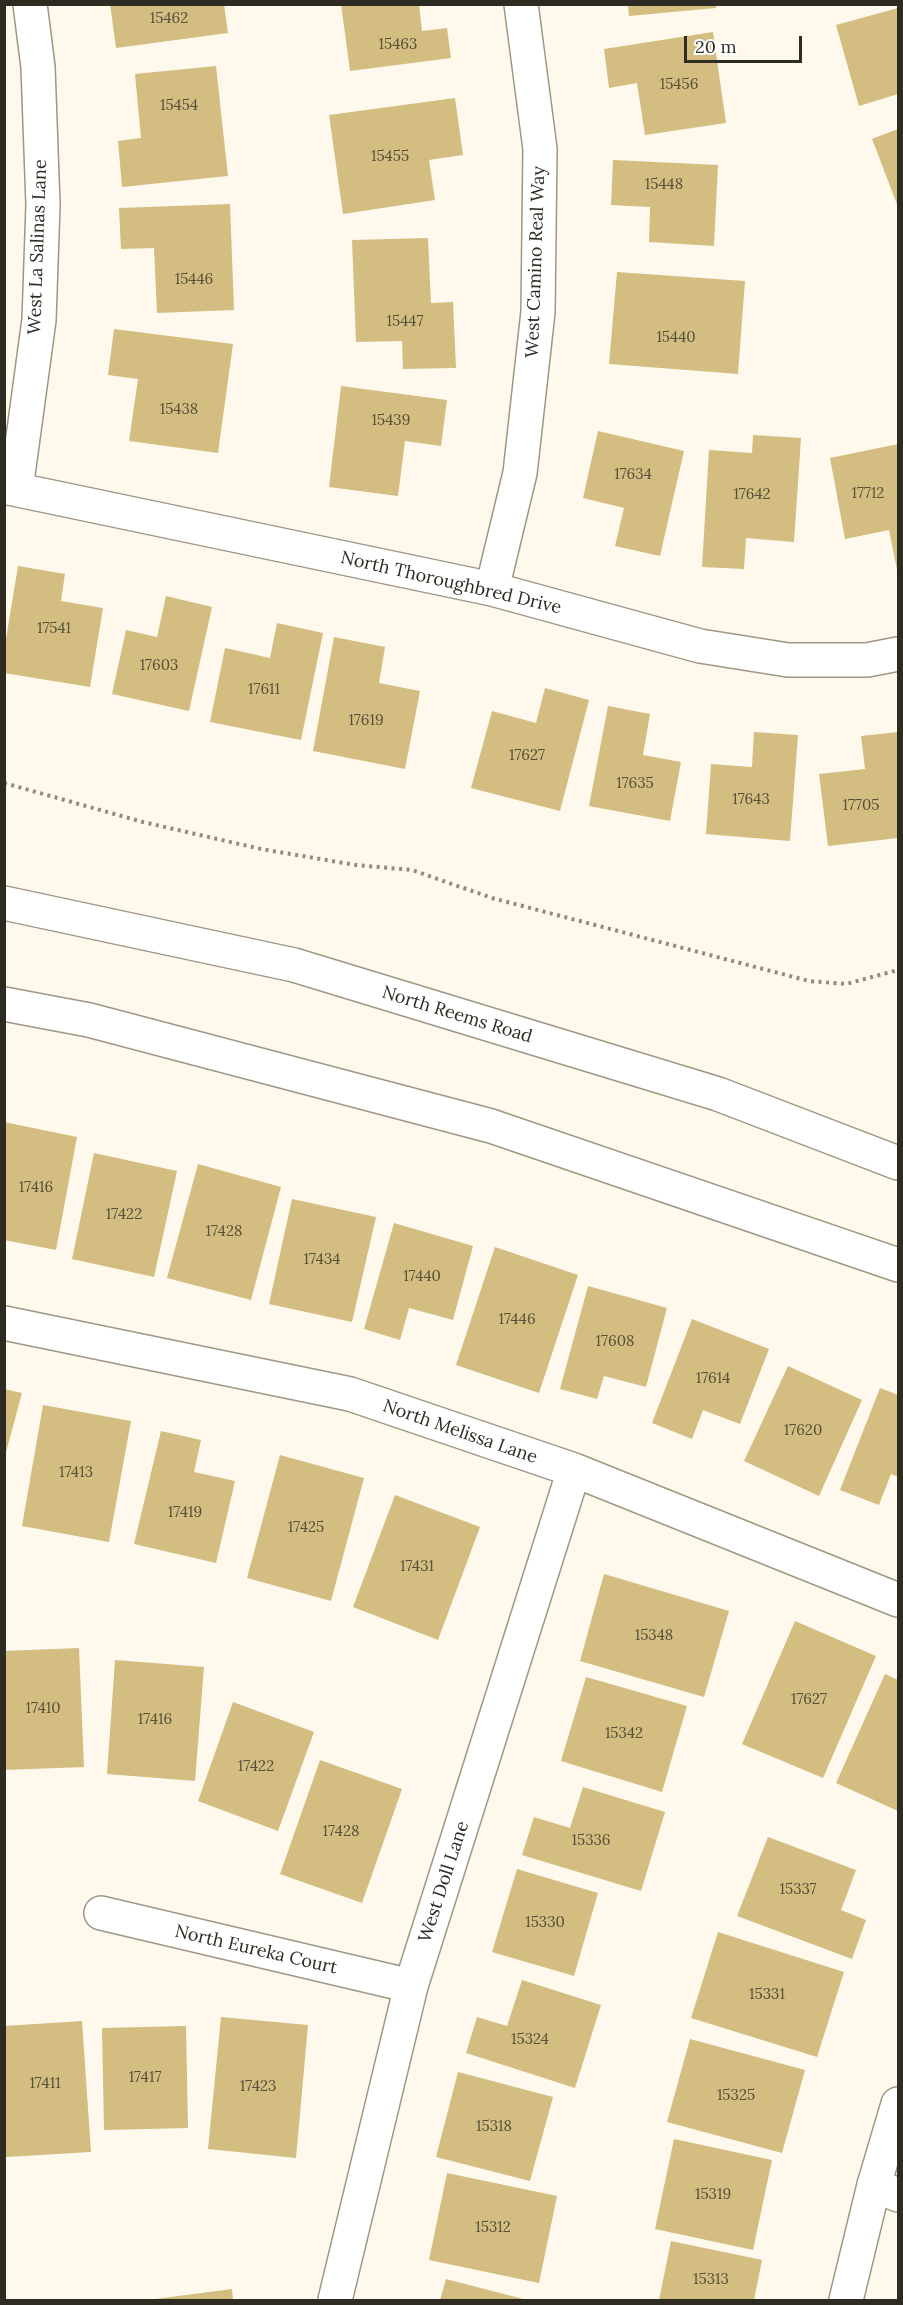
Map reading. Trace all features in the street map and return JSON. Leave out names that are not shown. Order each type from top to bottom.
[{"type":"street","name":"West La Salinas Lane","points":[[10,488],[39,320],[43,205],[38,67],[30,4]]},
{"type":"street","name":"West Camino Real Way","points":[[492,589],[520,473],[538,312],[540,149],[521,4]]},
{"type":"street","name":"North Thoroughbred Drive","points":[[10,488],[492,589],[711,648],[788,660],[867,660],[898,654]]},
{"type":"street","name":"North Reems Road","points":[[4,903],[294,965],[718,1094],[898,1163]]},
{"type":"street","points":[[4,1004],[89,1020],[491,1126],[898,1265]]},
{"type":"street","name":"North Melissa Lane","points":[[4,1323],[350,1394],[574,1470],[898,1600]]},
{"type":"street","name":"West Doll Lane","points":[[335,2301],[411,1986],[574,1470]]},
{"type":"street","name":"North Eureka Court","points":[[101,1913],[411,1986]]},
{"type":"street","points":[[846,2301],[886,2190],[898,2104]]},
{"type":"path","points":[[4,783],[143,822],[261,849],[356,865],[412,870],[492,898],[809,981],[846,984],[898,970]]},
{"type":"building","points":[[110,4],[224,4],[228,33],[116,48]]},
{"type":"building","points":[[341,4],[419,4],[422,31],[447,28],[451,58],[350,71]]},
{"type":"building","points":[[628,4],[716,4],[716,8],[629,16]]},
{"type":"building","points":[[898,8],[898,94],[859,106],[836,25]]},
{"type":"building","points":[[713,32],[726,123],[645,135],[637,83],[609,88],[604,49]]},
{"type":"building","points":[[216,66],[228,176],[122,187],[118,141],[141,138],[135,74]]},
{"type":"building","points":[[455,98],[463,155],[429,160],[435,200],[343,214],[329,115]]},
{"type":"building","points":[[898,129],[898,207],[872,139]]},
{"type":"building","points":[[613,160],[718,165],[714,246],[649,242],[650,207],[611,205]]},
{"type":"building","points":[[230,204],[234,310],[157,313],[154,248],[121,249],[119,208]]},
{"type":"building","points":[[428,238],[431,303],[453,302],[456,368],[403,369],[402,341],[356,342],[352,240]]},
{"type":"building","points":[[617,272],[745,281],[738,374],[609,364]]},
{"type":"building","points":[[114,329],[233,344],[218,453],[129,441],[138,379],[108,375]]},
{"type":"building","points":[[341,386],[447,400],[441,446],[405,441],[398,496],[329,487]]},
{"type":"building","points":[[598,431],[684,451],[660,556],[615,546],[624,508],[583,498]]},
{"type":"building","points":[[753,435],[801,438],[794,542],[746,538],[744,569],[702,567],[709,450],[752,453]]},
{"type":"building","points":[[898,444],[897,570],[889,530],[845,539],[830,458]]},
{"type":"building","points":[[18,566],[65,574],[61,601],[103,608],[90,687],[4,673],[4,651]]},
{"type":"building","points":[[166,596],[212,607],[189,711],[112,694],[126,630],[157,637]]},
{"type":"building","points":[[277,623],[323,633],[301,740],[210,722],[225,648],[270,658]]},
{"type":"building","points":[[334,637],[385,647],[379,683],[420,691],[405,769],[313,751]]},
{"type":"building","points":[[545,688],[589,700],[560,811],[471,788],[492,711],[536,723]]},
{"type":"building","points":[[608,706],[650,714],[643,755],[681,762],[670,821],[589,806]]},
{"type":"building","points":[[754,732],[798,735],[790,841],[706,834],[711,764],[752,767]]},
{"type":"building","points":[[898,732],[898,838],[828,846],[819,774],[865,769],[861,736]]},
{"type":"building","points":[[4,1122],[77,1137],[56,1250],[4,1240]]},
{"type":"building","points":[[94,1153],[177,1171],[154,1277],[72,1259]]},
{"type":"building","points":[[198,1164],[281,1187],[251,1300],[167,1278]]},
{"type":"building","points":[[292,1199],[376,1217],[352,1322],[269,1304]]},
{"type":"building","points":[[394,1223],[473,1246],[453,1320],[409,1308],[400,1340],[364,1329]]},
{"type":"building","points":[[495,1247],[578,1275],[539,1393],[456,1365]]},
{"type":"building","points":[[588,1286],[667,1308],[646,1387],[604,1376],[597,1399],[560,1389]]},
{"type":"building","points":[[692,1319],[769,1349],[740,1424],[703,1410],[692,1439],[652,1423]]},
{"type":"building","points":[[788,1366],[862,1400],[819,1496],[744,1461]]},
{"type":"building","points":[[880,1388],[898,1395],[898,1477],[891,1474],[879,1505],[840,1490]]},
{"type":"building","points":[[4,1389],[22,1393],[5,1456],[4,1456]]},
{"type":"building","points":[[43,1405],[131,1421],[109,1542],[22,1526]]},
{"type":"building","points":[[161,1431],[201,1440],[194,1472],[235,1481],[216,1563],[134,1544]]},
{"type":"building","points":[[280,1455],[364,1478],[331,1601],[247,1578]]},
{"type":"building","points":[[395,1495],[480,1527],[438,1640],[353,1607]]},
{"type":"building","points":[[604,1574],[729,1611],[704,1697],[580,1661]]},
{"type":"building","points":[[795,1621],[876,1656],[823,1778],[742,1744]]},
{"type":"building","points":[[79,1648],[84,1767],[4,1770],[4,1651]]},
{"type":"building","points":[[115,1660],[204,1667],[195,1781],[107,1774]]},
{"type":"building","points":[[885,1674],[898,1680],[898,1811],[836,1783]]},
{"type":"building","points":[[586,1677],[687,1706],[662,1792],[561,1761]]},
{"type":"building","points":[[233,1702],[314,1732],[278,1831],[198,1801]]},
{"type":"building","points":[[320,1760],[402,1789],[362,1903],[280,1874]]},
{"type":"building","points":[[583,1787],[665,1812],[641,1891],[522,1855],[534,1817],[570,1828]]},
{"type":"building","points":[[768,1837],[856,1870],[841,1910],[866,1920],[852,1959],[737,1916]]},
{"type":"building","points":[[517,1869],[598,1893],[574,1976],[492,1952]]},
{"type":"building","points":[[718,1932],[844,1972],[817,2057],[691,2018]]},
{"type":"building","points":[[522,1980],[601,2005],[575,2088],[466,2053],[477,2017],[507,2026]]},
{"type":"building","points":[[221,2017],[308,2025],[296,2158],[208,2149]]},
{"type":"building","points":[[82,2021],[91,2152],[6,2157],[4,2026]]},
{"type":"building","points":[[186,2026],[188,2128],[104,2130],[102,2028]]},
{"type":"building","points":[[690,2039],[805,2070],[782,2153],[667,2122]]},
{"type":"building","points":[[458,2072],[553,2097],[530,2181],[436,2157]]},
{"type":"building","points":[[674,2139],[772,2160],[753,2250],[655,2229]]},
{"type":"building","points":[[447,2173],[557,2196],[539,2283],[429,2260]]},
{"type":"building","points":[[671,2241],[762,2260],[754,2300],[659,2300]]},
{"type":"building","points":[[446,2279],[527,2300],[440,2300]]},
{"type":"building","points":[[232,2289],[233,2300],[155,2300],[155,2299]]}]
